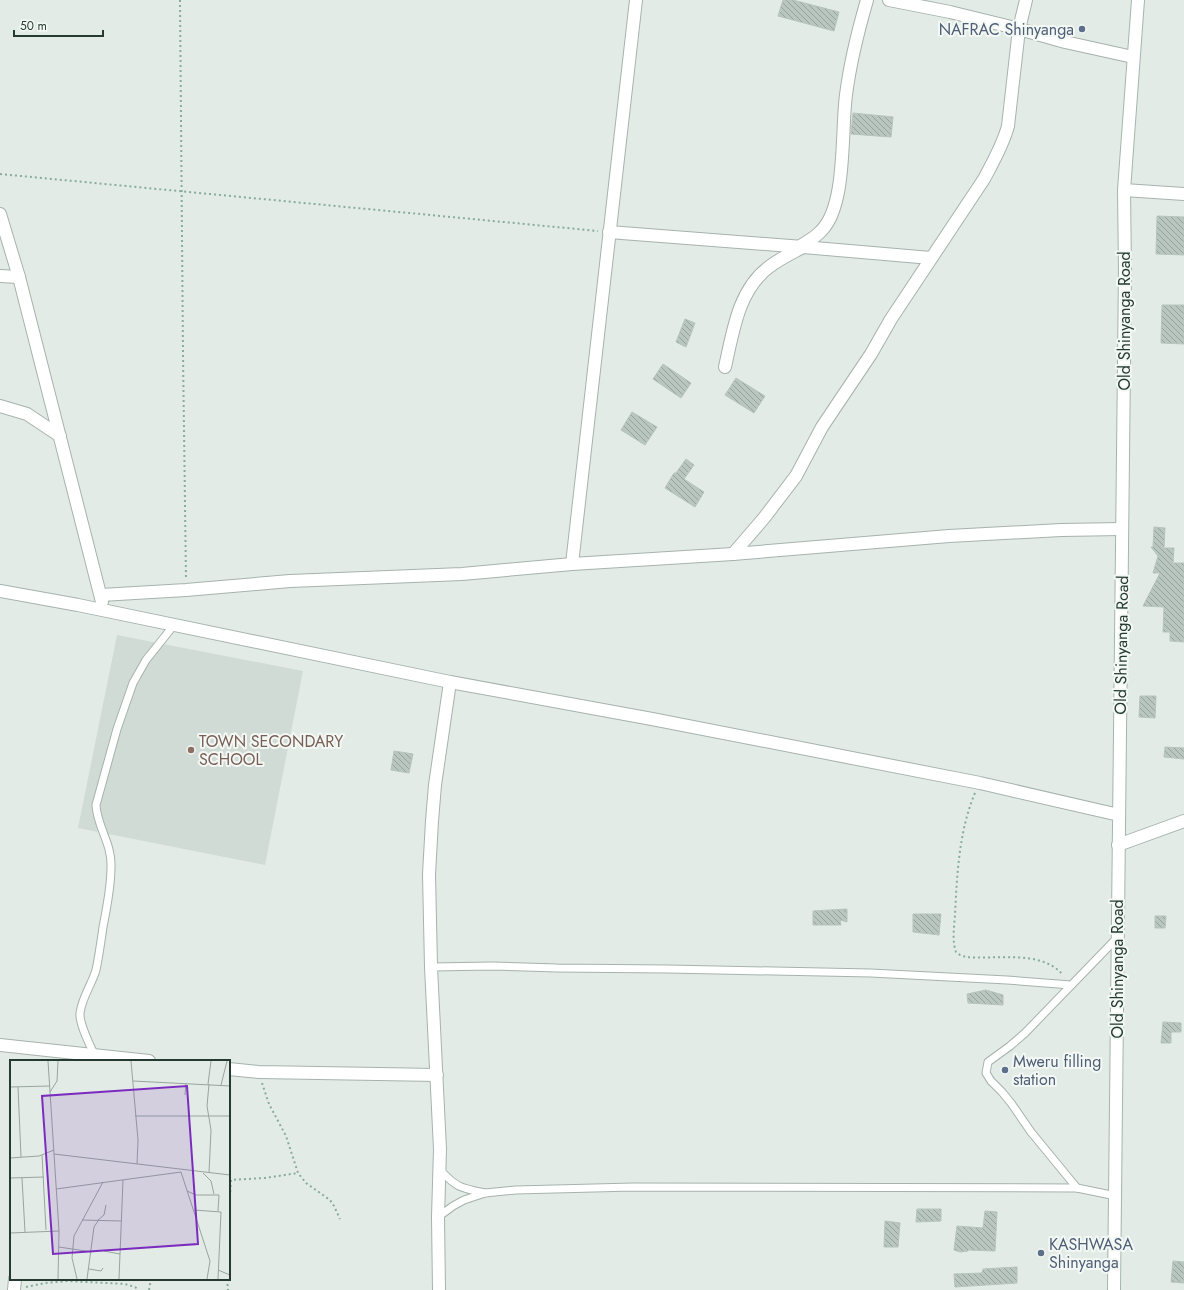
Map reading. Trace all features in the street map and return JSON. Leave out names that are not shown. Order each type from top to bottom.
[{"type":"street","points":[[572,564],[636,0]]},
{"type":"street","points":[[725,367],[730,342],[739,312],[749,288],[768,267],[801,247],[822,231],[831,216],[838,194],[841,174],[843,117],[846,93],[854,50],[867,0]]},
{"type":"street","points":[[889,0],[950,12],[1065,42],[1133,57]]},
{"type":"street","points":[[733,554],[764,518],[796,476],[822,427],[871,354],[891,319],[984,179],[1001,148],[1006,136],[1011,110],[1019,29],[1026,0]]},
{"type":"street","name":"Old Shinyanga Road","points":[[1114,1290],[1125,270],[1124,190],[1138,0]]},
{"type":"street","points":[[1124,190],[1184,194]]},
{"type":"street","points":[[0,214],[19,277],[101,594],[104,611]]},
{"type":"street","points":[[609,232],[931,258]]},
{"type":"street","points":[[0,276],[19,277]]},
{"type":"street","points":[[0,406],[27,414],[60,436]]},
{"type":"street","points":[[101,594],[186,590],[290,581],[462,574],[572,564],[733,554],[949,536],[1061,530],[1122,529]]},
{"type":"street","points":[[0,591],[450,682],[980,783],[1119,814]]},
{"type":"street","points":[[439,1290],[438,1217],[440,1170],[430,967],[430,874],[435,785],[450,682]]},
{"type":"street","points":[[1118,845],[1184,821]]},
{"type":"street","points":[[0,1045],[138,1060]]},
{"type":"street","points":[[230,1069],[259,1072],[436,1074]]},
{"type":"lane","points":[[95,1056],[81,1021],[80,1013],[96,971],[109,893],[111,866],[108,842],[98,817],[96,805],[117,729],[133,683],[146,660],[174,625]]},
{"type":"lane","points":[[1078,1188],[1031,1132],[1011,1103],[991,1081],[986,1070],[988,1062],[1015,1042],[1117,938]]},
{"type":"lane","points":[[430,967],[494,966],[871,973],[1071,985]]},
{"type":"lane","points":[[440,1170],[458,1187],[485,1193]]},
{"type":"lane","points":[[438,1217],[464,1200],[485,1193],[516,1190],[633,1187],[1078,1188],[1116,1196]]},
{"type":"path","points":[[180,0],[186,590]]},
{"type":"path","points":[[0,174],[609,232]]},
{"type":"path","points":[[980,783],[970,807],[959,858],[954,939],[956,952],[960,956],[966,958],[1024,958],[1042,961],[1055,968],[1071,985]]},
{"type":"path","points":[[259,1072],[269,1104],[286,1136],[298,1173],[306,1183],[330,1200],[340,1219]]},
{"type":"path","points":[[230,1180],[265,1178],[298,1173]]},
{"type":"path","points":[[149,1290],[150,1280]]},
{"type":"path","points":[[227,1280],[228,1290]]},
{"type":"path","points":[[17,1286],[68,1281],[132,1285],[139,1290]]},
{"type":"shaded area","name":"TOWN SECONDARY SCHOOL","points":[[117,635],[303,671],[265,865],[78,828]]},
{"type":"building","points":[[783,0],[793,0],[839,12],[834,31],[778,16]]},
{"type":"building","points":[[853,113],[893,117],[891,137],[851,134]]},
{"type":"building","points":[[1157,216],[1184,217],[1184,255],[1156,254]]},
{"type":"building","points":[[1162,305],[1184,305],[1184,344],[1161,343]]},
{"type":"building","points":[[685,319],[695,323],[686,347],[676,342]]},
{"type":"building","points":[[663,364],[691,383],[681,398],[653,379]]},
{"type":"building","points":[[736,378],[765,396],[754,413],[725,395]]},
{"type":"building","points":[[632,412],[657,427],[645,445],[621,430]]},
{"type":"building","points":[[686,459],[694,465],[684,479],[704,492],[695,507],[665,488],[674,473],[676,473]]},
{"type":"building","points":[[1154,527],[1165,528],[1164,548],[1174,548],[1173,563],[1184,563],[1184,642],[1170,641],[1170,632],[1163,632],[1164,607],[1143,606],[1160,573],[1153,573],[1158,556],[1151,547],[1153,547]]},
{"type":"building","points":[[1140,696],[1156,696],[1155,718],[1139,717]]},
{"type":"building","points":[[1165,747],[1184,748],[1184,759],[1164,757]]},
{"type":"building","points":[[394,751],[413,754],[409,773],[391,770]]},
{"type":"building","points":[[847,909],[847,922],[840,920],[841,925],[813,925],[813,911]]},
{"type":"building","points":[[913,914],[941,914],[939,935],[913,932]]},
{"type":"building","points":[[1155,916],[1166,916],[1165,928],[1155,928]]},
{"type":"building","points":[[986,990],[1003,995],[1003,1005],[968,1003],[967,994]]},
{"type":"building","points":[[1163,1022],[1181,1023],[1181,1032],[1171,1032],[1171,1043],[1161,1043]]},
{"type":"building","points":[[917,1209],[941,1209],[941,1221],[916,1222]]},
{"type":"building","points":[[985,1211],[997,1212],[995,1251],[968,1250],[960,1252],[954,1250],[957,1226],[983,1228]]},
{"type":"building","points":[[885,1221],[900,1223],[898,1247],[884,1247]]},
{"type":"building","points":[[1173,1261],[1184,1262],[1184,1283],[1171,1282]]},
{"type":"building","points":[[1017,1267],[1017,1283],[955,1287],[954,1274],[982,1273],[983,1269]]},
{"type":"place","name":"NAFRAC Shinyanga","points":[[1082,29]]},
{"type":"place","name":"TOWN SECONDARY SCHOOL","points":[[191,750]]},
{"type":"place","name":"Mweru filling station","points":[[1005,1070]]},
{"type":"place","name":"KASHWASA Shinyanga","points":[[1041,1253]]}]
